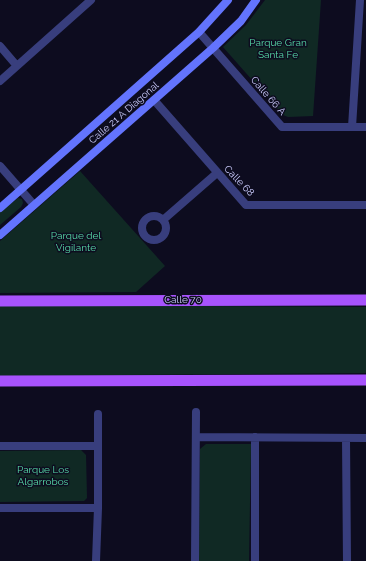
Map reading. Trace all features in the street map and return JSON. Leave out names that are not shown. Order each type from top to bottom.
[{"type":"main road","name":"Calle 21 A Diagonal","points":[[0,208],[199,32],[228,0]]},
{"type":"main road","name":"Calle 21 A Diagonal","points":[[0,236],[213,48],[241,21],[256,0]]},
{"type":"main road","name":"Calle 70","points":[[0,301],[366,300]]},
{"type":"main road","points":[[0,381],[366,380]]},
{"type":"street","points":[[0,81],[91,0]]},
{"type":"street","points":[[352,127],[360,0]]},
{"type":"street","name":"Calle 66 A","points":[[199,32],[282,127],[366,127]]},
{"type":"street","points":[[0,46],[17,66]]},
{"type":"street","name":"Calle 68","points":[[154,100],[246,205],[366,205]]},
{"type":"street","points":[[0,166],[34,205]]},
{"type":"street","points":[[163,220],[217,173]]},
{"type":"street","points":[[195,561],[196,412]]},
{"type":"street","points":[[96,561],[98,508],[98,414]]},
{"type":"street","points":[[196,437],[366,438]]},
{"type":"street","points":[[255,437],[255,561]]},
{"type":"street","points":[[346,438],[347,561]]},
{"type":"street","points":[[0,446],[98,446]]},
{"type":"street","points":[[0,508],[98,508]]},
{"type":"green space","name":"Parque Gran Santa Fe","points":[[265,0],[321,0],[313,116],[288,117],[283,115],[223,47],[246,25]]},
{"type":"green space","name":"Parque del Vigilante","points":[[80,171],[165,266],[136,292],[0,293],[0,241]]},
{"type":"green space","points":[[18,198],[22,199],[23,203],[21,207],[0,225],[0,212]]},
{"type":"green space","points":[[0,305],[366,307],[366,373],[0,376]]},
{"type":"green space","points":[[206,444],[251,444],[249,561],[199,561],[200,449]]},
{"type":"green space","name":"Parque Los Algarrobos","points":[[81,450],[86,455],[87,498],[84,501],[0,502],[0,451]]}]
